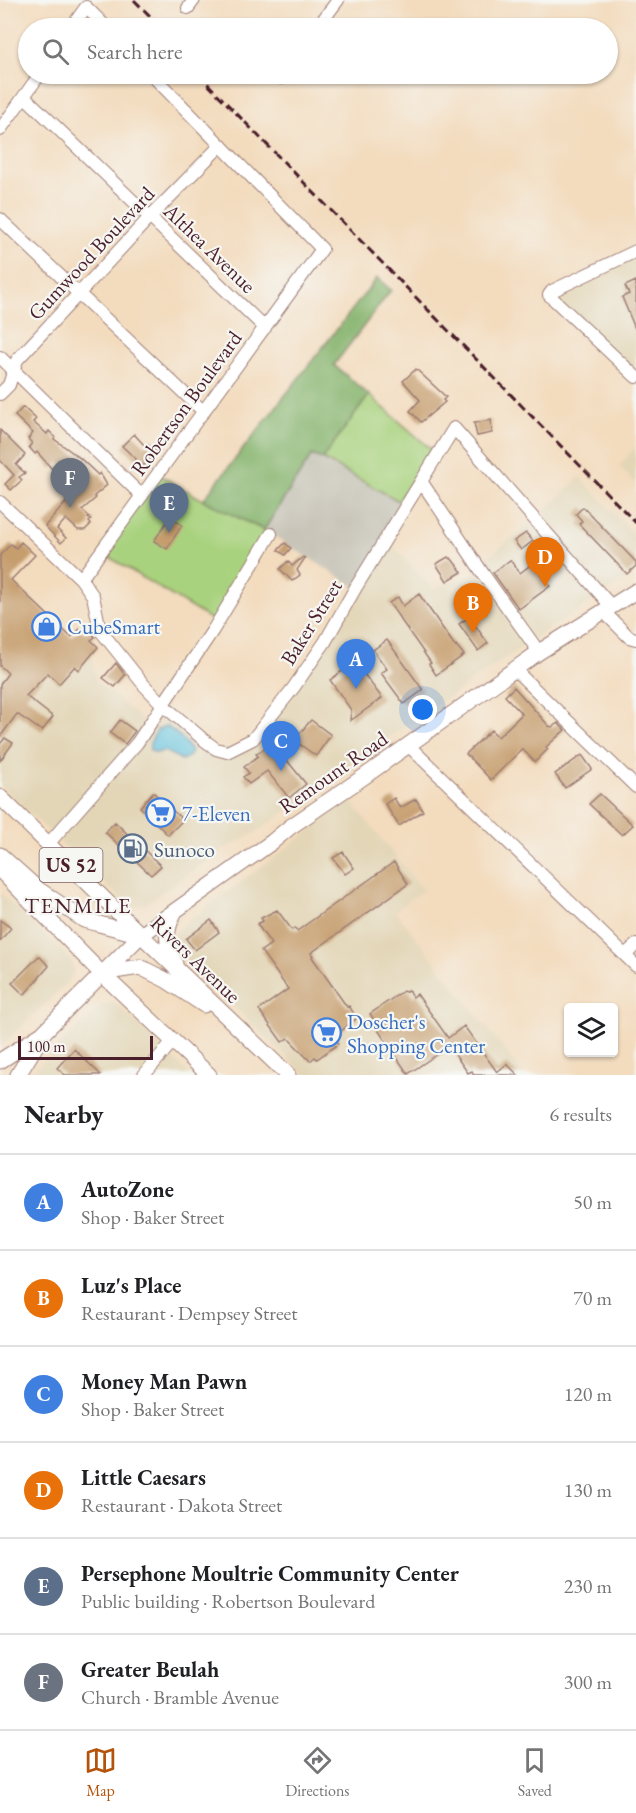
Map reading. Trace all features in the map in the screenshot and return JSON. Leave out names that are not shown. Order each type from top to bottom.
[{"type":"main road","name":"Remount Road","points":[[0,1061],[44,1032],[141,935],[514,669],[636,591]]},
{"type":"main road","name":"Rivers Avenue","points":[[0,797],[288,1075]]},
{"type":"main road","points":[[0,855],[39,890],[84,920],[141,935]]},
{"type":"main road","name":"US 52","points":[[0,870],[101,973],[209,1075]]},
{"type":"main road","points":[[175,911],[169,924],[167,939],[177,969]]},
{"type":"main road","points":[[101,973],[140,967],[174,985],[237,1028]]},
{"type":"main road","name":"Remount Road","points":[[18,1075],[44,1032]]},
{"type":"street","points":[[324,18],[338,0]]},
{"type":"street","points":[[78,18],[86,7],[97,18]]},
{"type":"street","points":[[0,130],[33,84]]},
{"type":"street","points":[[161,84],[221,145]]},
{"type":"street","name":"Althea Avenue","points":[[24,96],[265,328]]},
{"type":"street","name":"Gumwood Boulevard","points":[[0,394],[9,385],[17,360],[150,217],[221,145]]},
{"type":"street","name":"Robertson Boulevard","points":[[81,579],[322,249],[221,145]]},
{"type":"street","points":[[0,219],[204,412]]},
{"type":"street","points":[[636,251],[552,291],[549,295],[636,377]]},
{"type":"street","points":[[0,357],[142,496]]},
{"type":"street","name":"Baker Street","points":[[0,502],[81,579],[93,596],[100,630],[163,705],[216,749],[227,752],[253,739],[285,700],[325,642],[356,587],[454,428],[607,608]]},
{"type":"street","points":[[421,481],[484,576],[539,652]]},
{"type":"street","points":[[49,843],[138,743],[213,630],[272,534]]},
{"type":"street","points":[[607,608],[629,637],[636,639]]},
{"type":"street","points":[[514,669],[636,787]]},
{"type":"street","points":[[408,745],[636,966]]},
{"type":"street","points":[[625,955],[636,945]]},
{"type":"street","points":[[144,1075],[173,1041]]},
{"type":"shaded area","points":[[636,251],[636,377],[549,293]]},
{"type":"shaded area","points":[[636,447],[636,484],[619,466]]},
{"type":"shaded area","points":[[312,454],[407,505],[356,587],[264,530]]},
{"type":"shaded area","points":[[580,477],[636,536],[636,573],[538,636],[391,736],[283,814],[253,834],[222,850],[147,903],[136,907],[126,904],[0,785],[0,570],[92,657],[96,681],[149,726],[163,705],[216,749],[238,748],[285,700],[386,538],[433,589],[480,571],[477,565],[534,520]]},
{"type":"shaded area","points":[[350,800],[423,890],[395,911],[524,1075],[305,1075],[175,950],[172,936],[177,930]]},
{"type":"shaded area","points":[[0,893],[70,959],[74,969],[66,984],[0,1047]]},
{"type":"shaded area","points":[[112,1003],[120,1007],[190,1075],[29,1075],[102,1005]]},
{"type":"green space","points":[[377,278],[391,290],[334,365],[369,395],[322,459],[312,455],[264,530],[203,500]]},
{"type":"green space","points":[[369,395],[432,450],[399,501],[322,459]]},
{"type":"green space","points":[[158,474],[203,500],[271,534],[216,623],[101,552]]},
{"type":"water","points":[[166,726],[186,744],[191,752],[188,757],[182,760],[164,751],[156,753],[150,750],[150,743],[157,730]]},
{"type":"building","points":[[636,281],[636,331],[622,297],[629,294],[625,286]]},
{"type":"building","points":[[416,369],[446,397],[443,400],[445,402],[421,422],[410,411],[420,400],[403,381]]},
{"type":"building","points":[[23,407],[36,419],[33,422],[47,434],[49,431],[55,437],[54,439],[98,475],[100,473],[107,485],[82,510],[91,520],[89,522],[91,524],[85,530],[78,530],[66,519],[57,529],[66,538],[61,543],[45,526],[82,485],[59,462],[52,469],[37,452],[35,454],[29,447],[32,443],[28,439],[33,433],[15,416]]},
{"type":"building","points":[[491,420],[492,433],[477,436],[474,423]]},
{"type":"building","points":[[0,430],[25,455],[16,465],[25,473],[19,477],[22,480],[11,490],[5,484],[14,475],[0,460]]},
{"type":"building","points":[[134,434],[145,446],[147,444],[157,452],[144,466],[142,464],[140,466],[122,446]]},
{"type":"building","points":[[583,507],[636,562],[636,566],[627,574],[579,524],[582,521],[576,514]]},
{"type":"building","points":[[170,517],[182,525],[167,549],[154,541]]},
{"type":"building","points":[[526,533],[533,541],[521,550],[514,541]]},
{"type":"building","points":[[21,542],[35,555],[11,580],[71,637],[80,629],[85,633],[88,629],[95,637],[91,640],[98,647],[79,670],[75,666],[59,684],[48,673],[26,696],[53,717],[42,731],[17,714],[0,737],[0,684],[8,673],[0,666],[0,555],[11,544],[16,548]]},
{"type":"building","points":[[285,543],[291,548],[285,555],[278,550]]},
{"type":"building","points":[[303,557],[305,558],[297,570],[300,575],[292,581],[280,569],[288,561],[292,566]]},
{"type":"building","points":[[448,557],[462,572],[447,581],[436,564]]},
{"type":"building","points":[[510,560],[520,573],[533,563],[550,586],[519,609],[493,573]]},
{"type":"building","points":[[419,594],[455,646],[464,655],[436,675],[429,664],[431,663],[389,603],[398,597],[403,606]]},
{"type":"building","points":[[469,617],[488,643],[478,651],[459,624]]},
{"type":"building","points":[[387,640],[423,690],[404,704],[381,673],[387,669],[373,650]]},
{"type":"building","points":[[355,662],[382,698],[350,721],[351,710],[330,680]]},
{"type":"building","points":[[116,663],[125,675],[115,687],[103,678]]},
{"type":"building","points":[[514,687],[549,726],[552,727],[558,723],[565,730],[546,747],[548,749],[535,762],[522,749],[491,780],[466,754],[491,730],[498,737],[522,714],[505,696]]},
{"type":"building","points":[[120,720],[135,731],[125,744],[110,733]]},
{"type":"building","points":[[311,720],[331,735],[316,756],[294,740]]},
{"type":"building","points":[[5,738],[13,743],[0,761],[0,744]]},
{"type":"building","points":[[273,743],[306,784],[289,798],[267,771],[249,784],[243,777],[249,773],[244,767],[258,756],[256,754]]},
{"type":"building","points":[[582,755],[592,769],[565,788],[555,774]]},
{"type":"building","name":"7-Eleven","points":[[153,792],[183,820],[168,835],[140,807]]},
{"type":"building","points":[[600,794],[633,825],[622,835],[589,804]]},
{"type":"building","points":[[394,798],[400,808],[416,799],[423,811],[399,826],[385,804]]},
{"type":"building","name":"Sunoco","points":[[115,822],[161,866],[151,875],[105,832]]},
{"type":"building","points":[[343,852],[354,868],[345,874],[333,858]]},
{"type":"building","points":[[394,862],[408,884],[311,953],[347,1007],[349,1006],[357,1018],[340,1032],[341,1034],[336,1038],[338,1044],[317,1059],[315,1057],[310,1061],[288,1038],[282,1042],[259,1010],[288,989],[261,951],[271,944],[257,924],[263,921],[261,918],[277,910],[292,930],[295,928],[297,931]]},
{"type":"building","points":[[0,920],[11,928],[0,941]]},
{"type":"building","points":[[211,920],[219,932],[195,950],[186,939]]},
{"type":"building","points":[[39,956],[49,966],[24,995],[12,983]]},
{"type":"building","points":[[409,990],[413,997],[417,994],[448,1038],[464,1026],[497,1072],[507,1064],[518,1075],[474,1075],[472,1071],[468,1073],[449,1046],[408,1074],[374,1024],[376,1023],[370,1014],[403,991]]},
{"type":"building","points":[[74,1049],[101,1075],[65,1075],[57,1068]]},
{"type":"railway","points":[[134,0],[152,18]]},
{"type":"railway","points":[[208,84],[636,523]]},
{"type":"place","name":"Greater Beulah","points":[[70,508]]},
{"type":"place","name":"Persephone Moultrie Community Center","points":[[169,533]]},
{"type":"place","name":"Little Caesars","points":[[545,587]]},
{"type":"place","name":"CubeSmart","points":[[46,626]]},
{"type":"place","name":"Luz's Place","points":[[473,633]]},
{"type":"place","name":"AutoZone","points":[[356,689]]},
{"type":"place","name":"Money Man Pawn","points":[[281,771]]},
{"type":"place","name":"7-Eleven","points":[[161,813]]},
{"type":"place","name":"Sunoco","points":[[133,849]]},
{"type":"place","name":"Doscher's Shopping Center","points":[[326,1033]]},
{"type":"district","name":"TENMILE","points":[[78,905]]}]
